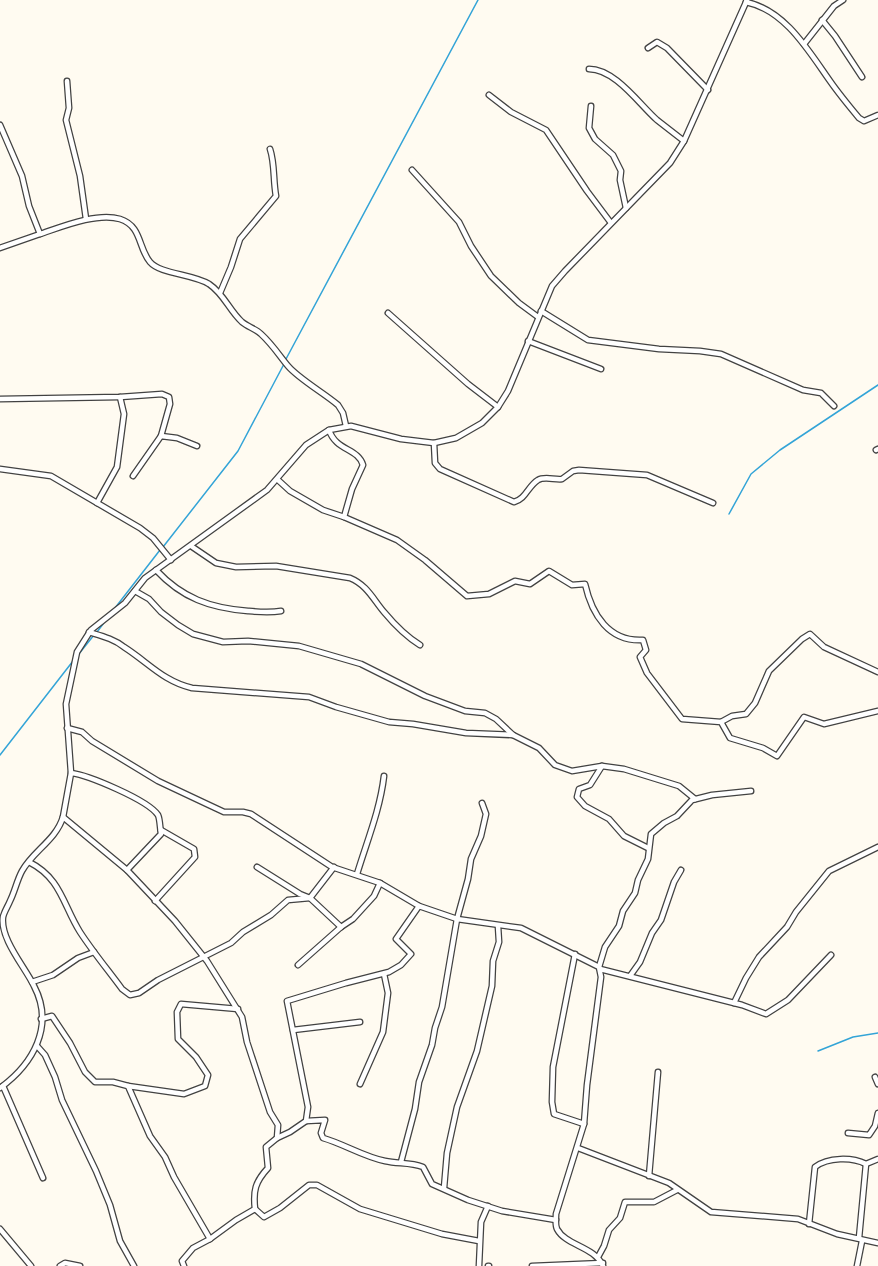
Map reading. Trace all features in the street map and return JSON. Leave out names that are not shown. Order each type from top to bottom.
[{"type":"street","points":[[804,44],[834,6],[843,0]]},
{"type":"street","points":[[43,1178],[1,1087],[26,1064],[37,1046],[40,1040],[41,1019],[40,1004],[32,982],[3,937],[1,928],[2,918],[22,870],[51,839],[61,824],[71,773],[66,704],[77,652],[90,632],[125,603],[145,578],[267,490],[306,445],[328,430],[346,426],[364,428],[401,439],[434,443],[456,438],[482,423],[498,407],[508,390],[552,286],[670,163],[684,141],[746,1],[759,5],[789,27],[859,118],[864,121],[878,116]]},
{"type":"street","points":[[822,20],[862,77]]},
{"type":"street","points":[[648,48],[657,42],[667,48],[708,90]]},
{"type":"street","points":[[589,69],[598,69],[620,84],[656,119],[684,141]]},
{"type":"street","points":[[67,81],[69,108],[66,120],[80,176],[86,219]]},
{"type":"street","points":[[489,95],[511,112],[546,130],[611,223]]},
{"type":"street","points":[[591,106],[589,128],[594,139],[613,155],[621,171],[620,180],[626,208]]},
{"type":"street","points":[[0,125],[22,176],[29,206],[40,234]]},
{"type":"street","points":[[0,144],[6,142]]},
{"type":"street","points":[[220,292],[240,239],[276,196],[273,181],[273,158],[270,149]]},
{"type":"street","points":[[412,170],[459,222],[471,246],[491,276],[519,303],[538,317]]},
{"type":"street","points":[[0,248],[86,219],[118,218],[124,221],[135,229],[149,261],[155,266],[173,273],[191,275],[220,292],[244,324],[259,332],[272,344],[289,367],[338,405],[346,426]]},
{"type":"street","points":[[541,311],[588,340],[722,354],[803,390],[821,393],[834,406]]},
{"type":"street","points":[[388,313],[468,384],[498,407]]},
{"type":"street","points":[[528,341],[601,369]]},
{"type":"street","points":[[0,399],[162,394],[169,397],[170,404],[161,436],[133,476]]},
{"type":"street","points":[[97,503],[117,467],[124,414],[120,397]]},
{"type":"street","points":[[328,430],[332,440],[358,455],[363,465],[352,489],[344,517]]},
{"type":"street","points":[[161,436],[177,438],[197,446]]},
{"type":"street","points":[[434,443],[435,463],[440,469],[514,502],[521,500],[537,480],[562,479],[573,471],[579,470],[646,475],[713,503]]},
{"type":"street","points":[[0,469],[51,476],[153,538],[171,560]]},
{"type":"street","points":[[278,480],[290,490],[330,513],[397,540],[425,560],[467,596],[489,594],[515,581],[530,584],[549,571],[572,585],[585,584],[589,603],[605,627],[630,641],[643,640],[646,650],[640,657],[647,673],[682,719],[721,722],[732,716],[746,714],[755,703],[769,671],[810,634],[824,647],[878,672]]},
{"type":"street","points":[[191,546],[216,563],[236,567],[276,566],[350,578],[364,586],[385,613],[420,645]]},
{"type":"street","points":[[156,570],[171,585],[215,607],[265,613],[281,611]]},
{"type":"street","points":[[135,591],[193,634],[223,642],[248,641],[299,646],[361,664],[425,696],[465,711],[485,713],[496,719],[513,735],[539,748],[555,765],[572,771],[602,766],[624,769],[680,786],[695,799]]},
{"type":"street","points":[[90,632],[123,645],[163,677],[178,685],[309,697],[389,722],[466,733],[513,735]]},
{"type":"street","points":[[721,722],[730,738],[763,748],[777,756],[804,717],[824,724],[878,711]]},
{"type":"street","points":[[67,728],[82,732],[92,741],[158,781],[209,805],[224,812],[251,814],[334,867],[380,883],[419,906],[456,920],[520,928],[599,968],[734,1003],[766,1014],[788,1000],[831,955]]},
{"type":"street","points":[[602,766],[590,785],[579,789],[577,797],[585,806],[609,819],[624,836],[648,848]]},
{"type":"street","points":[[71,773],[104,784],[147,806],[158,815],[161,834],[127,870]]},
{"type":"street","points":[[357,874],[373,828],[384,776]]},
{"type":"street","points":[[603,1265],[598,1257],[560,1232],[557,1229],[556,1220],[584,1124],[601,977],[599,968],[605,947],[619,926],[624,910],[635,893],[638,880],[648,859],[651,834],[677,816],[692,800],[738,791],[750,791]]},
{"type":"street","points":[[401,1162],[419,1083],[442,1007],[456,920],[468,879],[471,859],[481,836],[486,814],[482,803]]},
{"type":"street","points":[[63,817],[127,870],[202,956],[238,1010],[243,1022],[246,1042],[270,1112],[278,1125],[277,1138]]},
{"type":"street","points":[[155,901],[195,857],[194,849],[161,830]]},
{"type":"street","points":[[734,1003],[759,957],[787,927],[796,912],[830,871],[878,847]]},
{"type":"street","points":[[29,862],[50,878],[60,890],[79,930],[122,989],[130,995],[139,993],[202,956],[231,943],[288,900],[310,898],[334,867]]},
{"type":"street","points":[[257,867],[310,898],[341,927]]},
{"type":"street","points":[[630,976],[661,920],[674,882],[681,870]]},
{"type":"street","points":[[298,965],[363,909],[374,896],[380,883]]},
{"type":"street","points":[[306,1121],[308,1107],[288,1002],[346,983],[384,974],[400,965],[411,954],[396,939],[419,906]]},
{"type":"street","points":[[444,1188],[447,1153],[457,1107],[477,1051],[492,986],[499,942],[498,926]]},
{"type":"street","points":[[32,982],[53,975],[78,958],[94,952]]},
{"type":"street","points":[[575,954],[553,1067],[552,1102],[554,1114],[584,1124]]},
{"type":"street","points":[[360,1084],[383,1032],[387,993],[384,974]]},
{"type":"street","points":[[41,1019],[52,1016],[70,1043],[85,1072],[95,1082],[113,1082],[184,1094],[205,1086],[208,1075],[196,1057],[178,1040],[177,1012],[181,1004],[238,1010]]},
{"type":"street","points":[[293,1030],[360,1022]]},
{"type":"street","points":[[37,1046],[45,1055],[55,1077],[62,1100],[110,1205],[120,1240],[134,1266]]},
{"type":"street","points":[[648,1176],[658,1072]]},
{"type":"street","points":[[875,1077],[878,1084]]},
{"type":"street","points":[[128,1086],[150,1136],[165,1157],[174,1178],[210,1239]]},
{"type":"street","points":[[848,1133],[869,1135],[875,1126],[878,1113]]},
{"type":"street","points":[[479,1241],[442,1233],[360,1209],[317,1185],[309,1185],[280,1208],[264,1217],[255,1209],[253,1194],[258,1179],[268,1168],[266,1147],[306,1121],[325,1120],[321,1133],[323,1138],[386,1161],[423,1167],[432,1184],[468,1200],[556,1220]]},
{"type":"street","points":[[578,1148],[669,1183],[696,1203],[716,1213],[798,1219],[837,1234],[878,1243]]},
{"type":"street","points":[[809,1224],[815,1167],[825,1162],[846,1159],[858,1160],[866,1164],[878,1159]]},
{"type":"street","points":[[857,1266],[866,1164]]},
{"type":"street","points":[[598,1257],[609,1230],[620,1218],[625,1202],[654,1202],[677,1190]]},
{"type":"street","points":[[479,1266],[481,1222],[488,1206]]},
{"type":"street","points":[[182,1264],[193,1248],[255,1209]]},
{"type":"street","points":[[0,1229],[31,1266]]},
{"type":"street","points":[[60,1266],[65,1263],[80,1266]]},
{"type":"street","points":[[532,1266],[603,1265]]},
{"type":"waterway","points":[[286,359],[478,0]]},
{"type":"waterway","points":[[163,547],[238,451],[284,364]]},
{"type":"waterway","points":[[729,514],[751,474],[780,450],[878,385]]},
{"type":"waterway","points":[[115,608],[160,550]]},
{"type":"waterway","points":[[97,632],[103,624]]},
{"type":"waterway","points":[[78,655],[94,635]]},
{"type":"waterway","points":[[0,755],[73,661]]},
{"type":"waterway","points":[[818,1051],[853,1037],[878,1033]]}]
